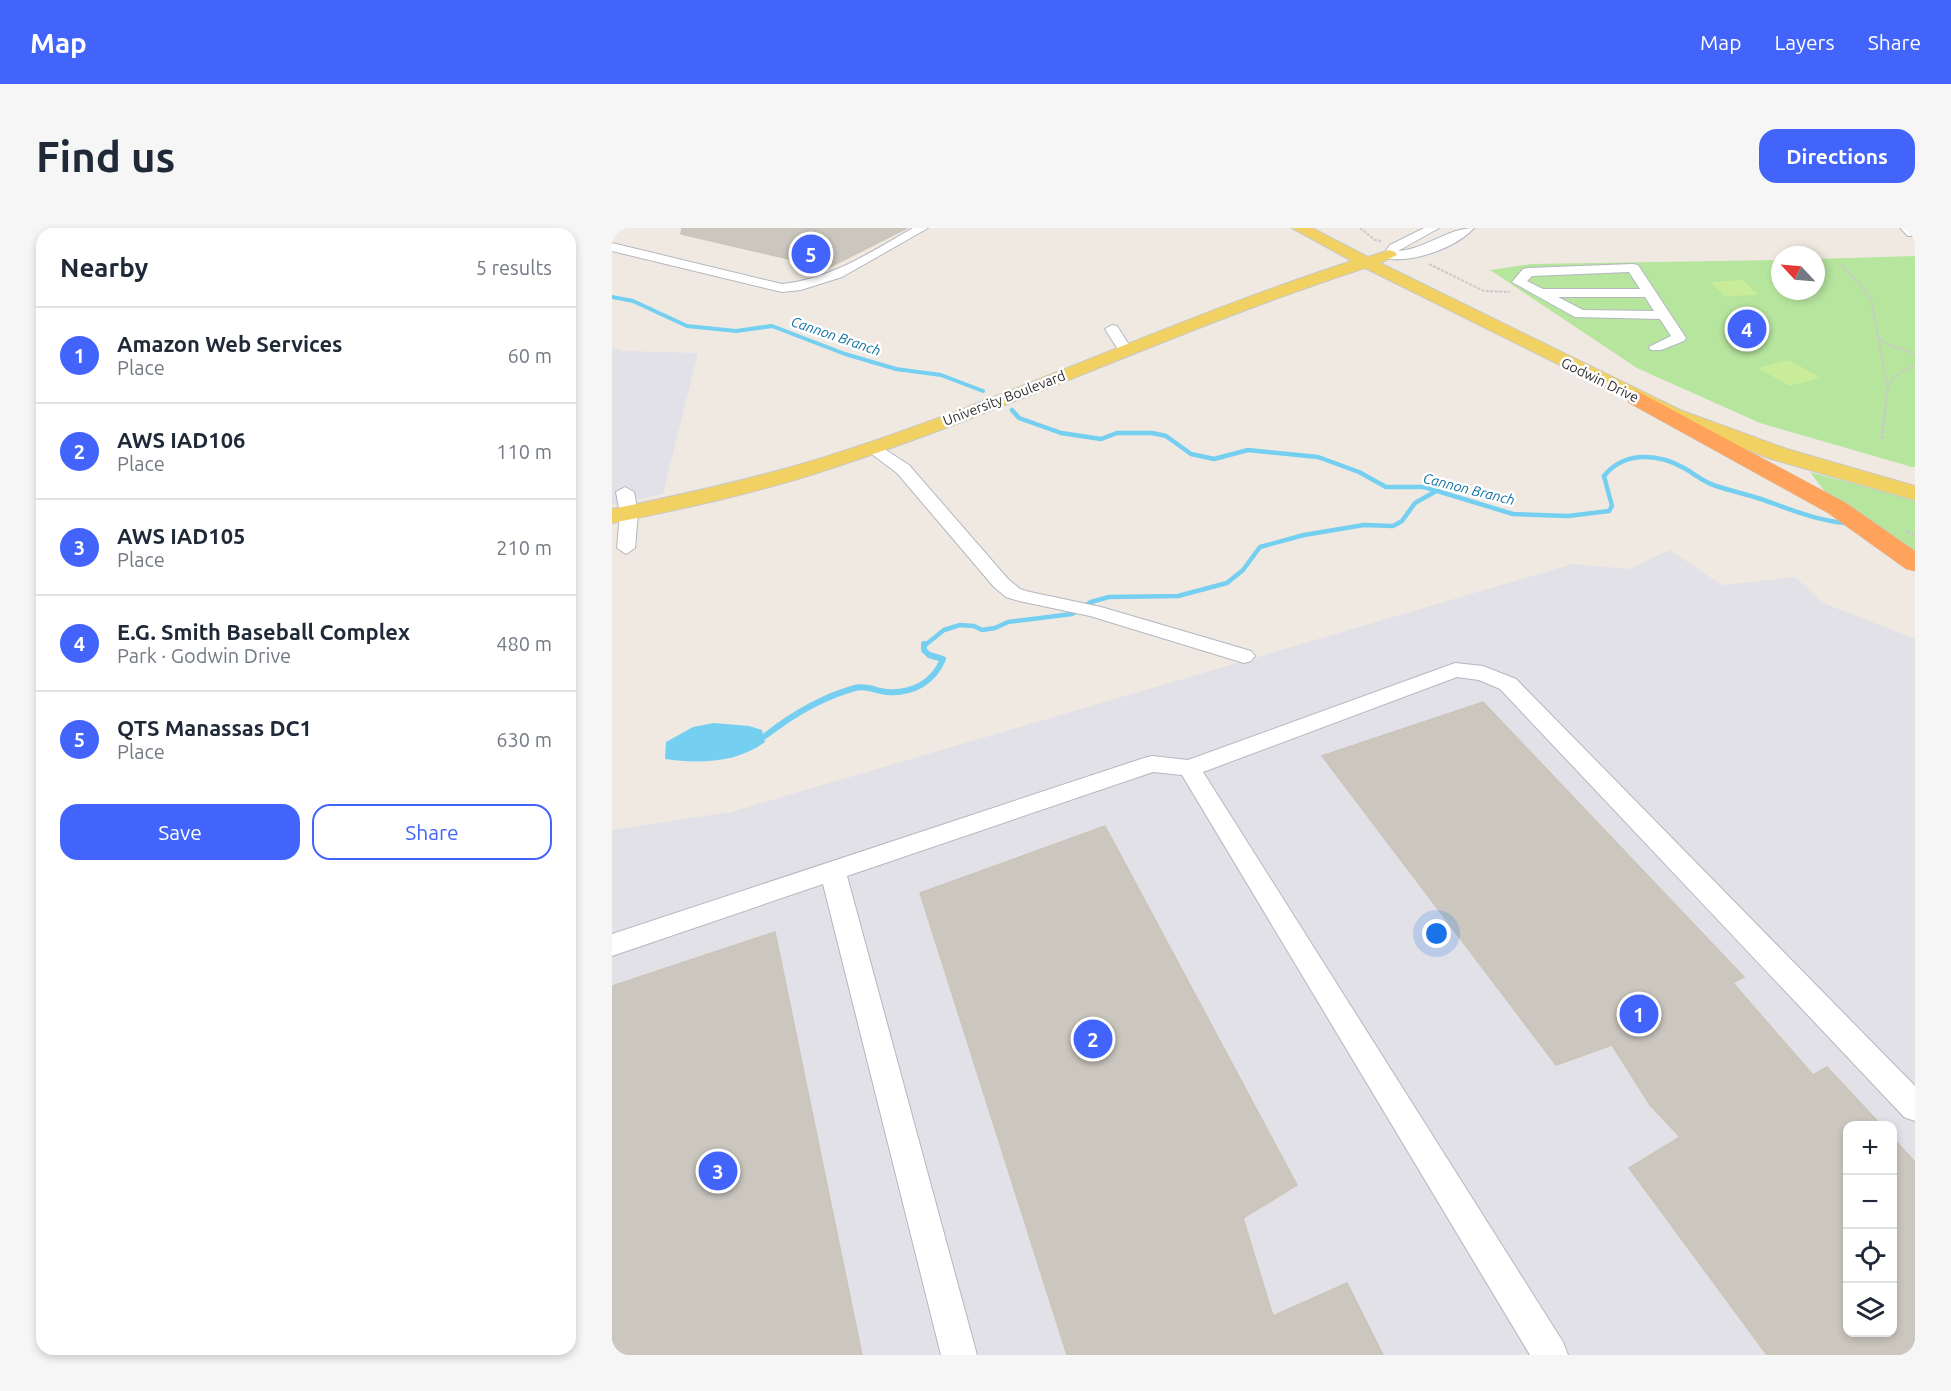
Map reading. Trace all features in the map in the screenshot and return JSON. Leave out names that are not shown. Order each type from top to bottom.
[{"type":"highway","points":[[1637,398],[1837,508],[1915,563]]},
{"type":"main road","name":"Godwin Drive","points":[[1300,228],[1637,398],[1718,432],[1779,454],[1915,493]]},
{"type":"main road","name":"Godwin Drive","points":[[1361,235],[1668,390]]},
{"type":"main road","name":"University Boulevard","points":[[621,515],[738,490],[875,448],[1393,251]]},
{"type":"main road","points":[[1687,399],[1784,438],[1915,477]]},
{"type":"lane","points":[[612,247],[782,288],[794,288],[822,281],[922,228]]},
{"type":"lane","points":[[1393,251],[1433,228]]},
{"type":"lane","points":[[1393,251],[1414,255],[1468,228]]},
{"type":"lane","points":[[1656,348],[1679,338],[1665,315],[1633,268],[1528,272],[1519,282],[1580,314],[1665,315]]},
{"type":"lane","points":[[1539,293],[1650,293]]},
{"type":"lane","points":[[1112,329],[1126,351]]},
{"type":"lane","points":[[875,448],[903,469],[1006,588],[1026,597],[1084,609],[1244,656]]},
{"type":"lane","points":[[626,492],[621,515],[626,548]]},
{"type":"lane","points":[[612,945],[1152,764],[1189,768],[1455,670],[1483,673],[1508,684],[1915,1107]]},
{"type":"lane","points":[[1189,768],[1550,1355]]},
{"type":"lane","points":[[833,872],[959,1355]]},
{"type":"path","points":[[1361,235],[1393,251]]},
{"type":"path","points":[[1414,255],[1484,291],[1514,292]]},
{"type":"path","points":[[1842,265],[1871,298],[1887,385],[1882,439]]},
{"type":"path","points":[[1877,336],[1886,344],[1915,354]]},
{"type":"path","points":[[1887,385],[1891,376],[1915,365]]},
{"type":"shaded area","points":[[612,348],[623,351],[698,353],[663,494],[612,505]]},
{"type":"shaded area","points":[[1670,550],[1722,585],[1795,577],[1823,603],[1915,639],[1915,1355],[612,1355],[612,830],[731,812],[1573,564],[1629,569]]},
{"type":"green space","points":[[1915,256],[1915,467],[1760,423],[1637,368],[1490,270],[1531,264],[1771,260],[1771,300],[1825,300],[1825,259]]},
{"type":"green space","points":[[1743,280],[1758,295],[1725,296],[1710,282]]},
{"type":"green space","points":[[1789,360],[1821,378],[1789,386],[1758,368]]},
{"type":"green space","points":[[1810,472],[1915,500],[1915,554],[1829,497]]},
{"type":"water","points":[[714,723],[749,726],[762,730],[765,742],[730,758],[704,761],[665,759],[666,742],[693,727]]},
{"type":"building","points":[[682,228],[907,228],[828,268],[681,234]]},
{"type":"building","points":[[1483,702],[1744,977],[1733,983],[1813,1075],[1827,1067],[1877,1121],[1843,1121],[1843,1337],[1897,1337],[1897,1142],[1915,1162],[1915,1355],[1767,1355],[1629,1168],[1680,1137],[1650,1105],[1612,1045],[1556,1065],[1322,756]]},
{"type":"building","points":[[1105,826],[1297,1185],[1243,1218],[1273,1316],[1347,1283],[1383,1355],[1067,1355],[920,893]]},
{"type":"building","points":[[775,932],[862,1355],[612,1355],[612,986]]},
{"type":"waterway","name":"Cannon Branch","points":[[612,297],[633,301],[687,326],[736,331],[772,326],[845,354],[896,369],[941,375],[983,391]]},
{"type":"waterway","name":"Cannon Branch","points":[[1012,410],[1019,418],[1061,433],[1101,439],[1117,433],[1152,433],[1166,436],[1191,454],[1214,459],[1248,450],[1318,457],[1359,472],[1386,487],[1424,487],[1437,491]]},
{"type":"waterway","name":"Cannon Branch","points":[[1437,491],[1513,514],[1568,516],[1609,511],[1612,506],[1604,476],[1621,462],[1653,457],[1674,463],[1716,486],[1813,517],[1845,523]]},
{"type":"waterway","points":[[924,646],[944,630],[960,625],[974,626],[982,630],[995,628],[1008,622],[1072,614],[1091,602],[1109,597],[1178,596],[1227,583],[1243,570],[1260,547],[1304,535],[1364,525],[1393,526],[1402,521],[1415,503],[1437,491]]},
{"type":"waterway","points":[[765,736],[808,708],[831,696],[855,688],[896,692],[921,685],[934,674],[943,659],[929,655],[924,650],[924,646]]},
{"type":"place","name":"QTS Manassas DC1","points":[[811,254]]},
{"type":"place","name":"E.G. Smith Baseball Complex","points":[[1747,329]]},
{"type":"place","name":"Amazon Web Services","points":[[1639,1014]]},
{"type":"place","name":"AWS IAD106","points":[[1093,1039]]},
{"type":"place","name":"AWS IAD105","points":[[718,1171]]}]
